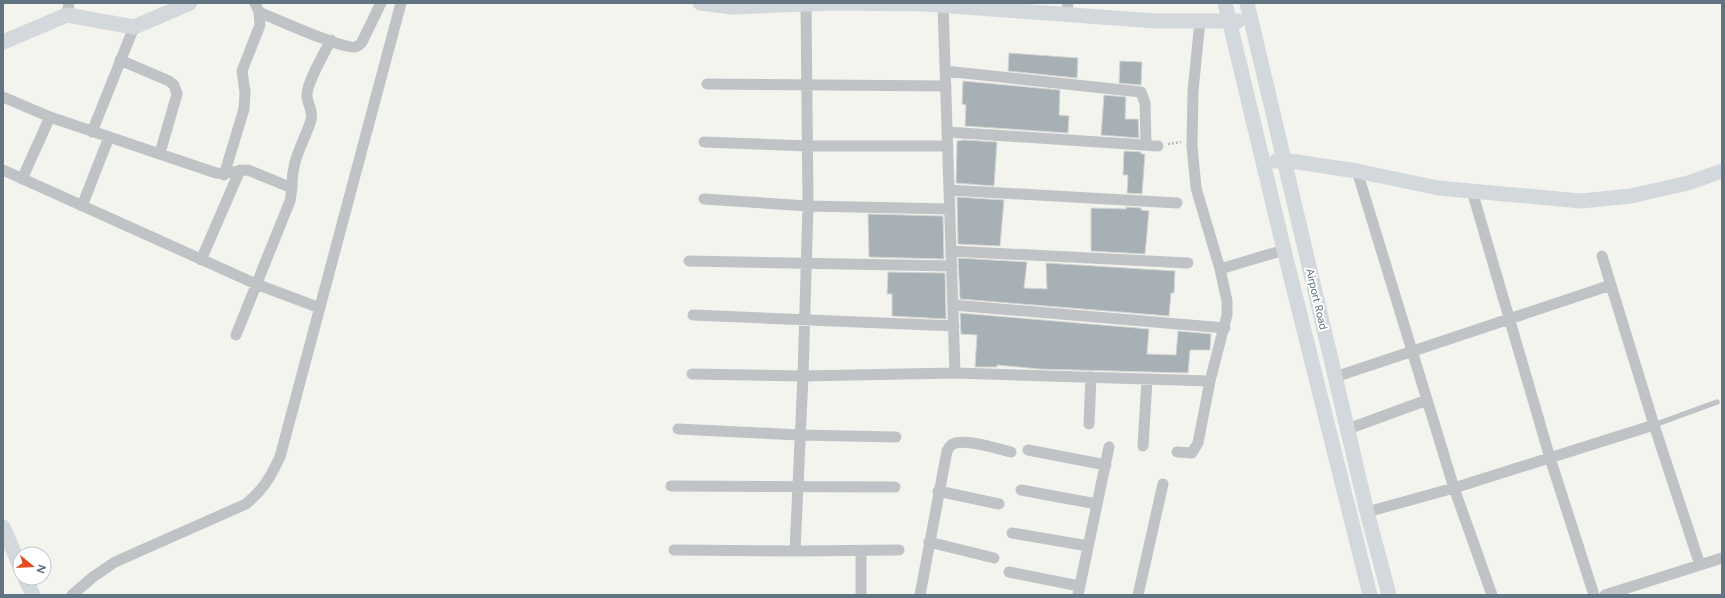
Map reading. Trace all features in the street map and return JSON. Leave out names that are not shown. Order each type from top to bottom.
[{"type":"street","points":[[3,42],[68,9],[134,27],[190,3]]},
{"type":"street","points":[[257,8],[348,46],[359,45],[381,3]]},
{"type":"street","points":[[72,595],[92,577],[115,562],[246,504],[260,492],[270,478],[280,457],[401,3]]},
{"type":"street","points":[[700,3],[732,5],[925,4],[1067,8],[1155,21],[1251,21]]},
{"type":"street","points":[[1225,3],[1284,250],[1370,595]]},
{"type":"street","name":"Airport Road","points":[[1247,3],[1335,377],[1389,595]]},
{"type":"street","points":[[796,551],[808,206],[806,4]]},
{"type":"street","points":[[943,5],[955,373]]},
{"type":"street","points":[[224,174],[244,109],[245,92],[242,71],[260,25],[257,8]]},
{"type":"street","points":[[1177,452],[1192,453],[1196,448],[1210,381],[1227,315],[1227,301],[1220,269],[1196,188],[1192,140],[1193,91],[1200,21]]},
{"type":"street","points":[[92,132],[134,27]]},
{"type":"street","points":[[236,335],[290,201],[293,167],[311,120],[311,109],[306,96],[307,89],[331,40]]},
{"type":"street","points":[[120,60],[169,81],[176,89],[176,100],[160,153]]},
{"type":"street","points":[[945,71],[1141,92],[1145,102],[1146,144]]},
{"type":"street","points":[[707,84],[807,83],[946,86]]},
{"type":"street","points":[[3,97],[50,117],[92,132],[160,153],[216,173],[224,174],[240,170],[254,172],[292,188]]},
{"type":"street","points":[[22,179],[50,117]]},
{"type":"street","points":[[947,132],[1146,144],[1158,146]]},
{"type":"street","points":[[82,206],[109,137]]},
{"type":"street","points":[[704,142],[807,146],[948,146]]},
{"type":"street","points":[[1263,162],[1284,160],[1357,171],[1438,188],[1581,202],[1631,196],[1688,183],[1722,172]]},
{"type":"street","points":[[3,170],[256,284],[320,308]]},
{"type":"street","points":[[201,260],[240,170]]},
{"type":"street","points":[[1357,171],[1454,488],[1492,595]]},
{"type":"street","points":[[949,190],[1177,203]]},
{"type":"street","points":[[1472,191],[1550,458],[1594,595]]},
{"type":"street","points":[[704,199],[808,206],[950,209]]},
{"type":"street","points":[[1220,269],[1284,250]]},
{"type":"street","points":[[951,251],[1188,263]]},
{"type":"street","points":[[1602,256],[1654,425],[1700,566]]},
{"type":"street","points":[[689,261],[806,265],[952,266]]},
{"type":"street","points":[[1335,377],[1611,285]]},
{"type":"street","points":[[953,305],[1224,328]]},
{"type":"street","points":[[693,314],[954,326]]},
{"type":"street","points":[[692,374],[803,376],[955,373],[1210,381]]},
{"type":"street","points":[[1089,424],[1091,377]]},
{"type":"street","points":[[1143,446],[1147,380]]},
{"type":"street","points":[[1348,429],[1428,400]]},
{"type":"street","points":[[1368,512],[1454,488],[1654,425]]},
{"type":"street","points":[[678,429],[800,435],[896,436]]},
{"type":"street","points":[[920,595],[938,490],[947,451],[950,446],[954,443],[970,443],[1011,452]]},
{"type":"street","points":[[1009,572],[1078,590],[1098,504],[1109,447]]},
{"type":"street","points":[[1028,450],[1106,465]]},
{"type":"street","points":[[1138,595],[1163,484]]},
{"type":"street","points":[[671,486],[896,486]]},
{"type":"street","points":[[938,490],[999,504]]},
{"type":"street","points":[[1021,490],[1098,504]]},
{"type":"street","points":[[3,527],[12,548]]},
{"type":"street","points":[[1012,533],[1088,546]]},
{"type":"street","points":[[929,542],[994,558]]},
{"type":"street","points":[[674,550],[899,550]]},
{"type":"street","points":[[861,551],[861,595]]},
{"type":"street","points":[[1605,595],[1722,558]]},
{"type":"lane","points":[[1654,425],[1717,402]]},
{"type":"path","points":[[1158,146],[1192,140]]},
{"type":"building","points":[[1009,53],[1078,58],[1077,78],[1008,71]]},
{"type":"building","points":[[1120,61],[1142,62],[1141,85],[1119,83]]},
{"type":"building","points":[[963,81],[1060,90],[1059,115],[1069,116],[1068,133],[965,126],[966,105],[962,104]]},
{"type":"building","points":[[1104,95],[1126,97],[1125,119],[1138,119],[1139,138],[1101,135]]},
{"type":"building","points":[[957,141],[997,142],[994,186],[956,183]]},
{"type":"building","points":[[1124,151],[1141,152],[1141,154],[1145,154],[1142,194],[1127,193],[1128,175],[1123,175]]},
{"type":"building","points":[[957,197],[1004,200],[1000,246],[958,244]]},
{"type":"building","points":[[1126,207],[1141,208],[1141,210],[1149,211],[1145,254],[1091,251],[1091,208],[1126,209]]},
{"type":"building","points":[[868,214],[943,216],[944,259],[869,257]]},
{"type":"building","points":[[958,258],[1027,262],[1024,288],[1047,289],[1046,263],[1175,271],[1174,293],[1171,293],[1169,316],[960,299]]},
{"type":"building","points":[[888,272],[945,273],[946,319],[892,316],[892,294],[887,294]]},
{"type":"building","points":[[960,313],[1149,329],[1147,354],[1176,355],[1178,331],[1211,334],[1210,350],[1190,350],[1188,373],[1040,369],[997,365],[997,367],[975,367],[977,335],[961,334]]}]
